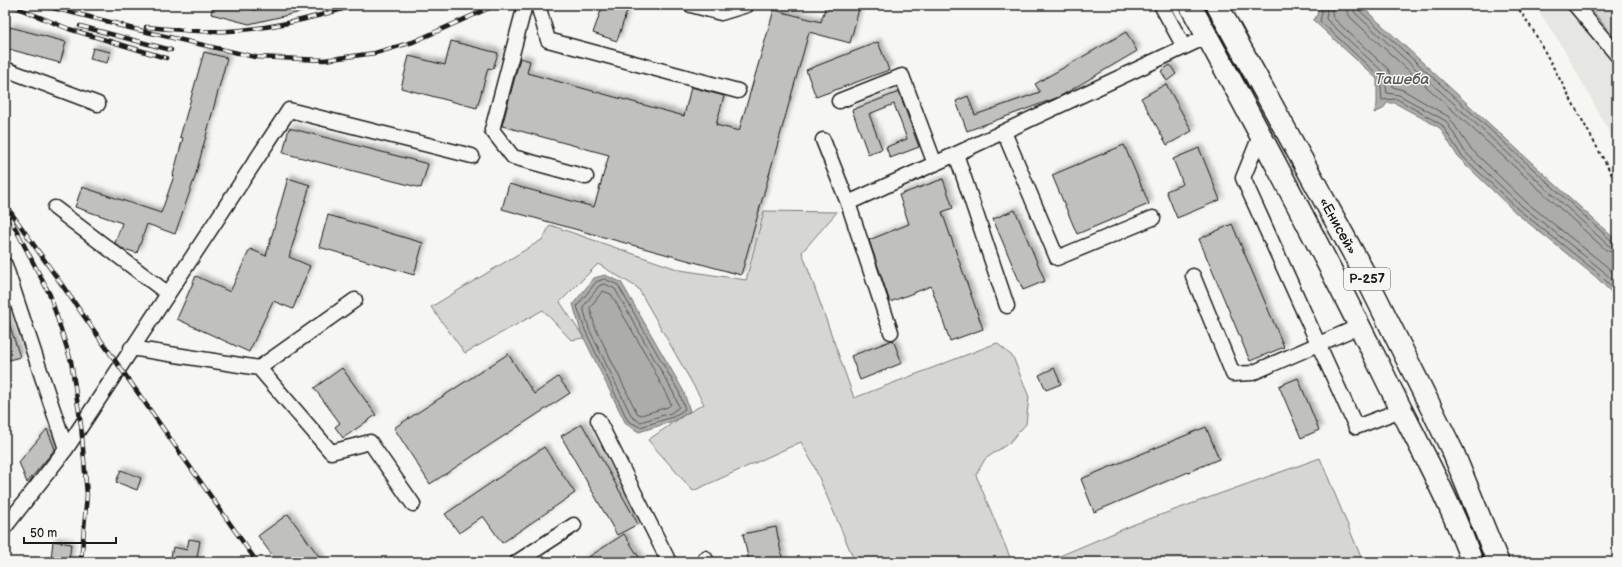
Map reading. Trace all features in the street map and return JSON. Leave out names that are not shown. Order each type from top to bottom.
[{"type":"highway","name":"«Енисей»","points":[[1190,5],[1208,36],[1360,326],[1462,536],[1472,562]]},
{"type":"highway","name":"«Енисей»","points":[[1217,5],[1362,269],[1453,452],[1498,562]]},
{"type":"street","points":[[525,5],[492,130],[513,156],[586,177]]},
{"type":"street","points":[[538,5],[548,40],[738,91]]},
{"type":"street","points":[[691,5],[721,13],[747,5]]},
{"type":"street","points":[[1161,5],[1184,47]]},
{"type":"street","points":[[1575,5],[1617,55]]},
{"type":"street","points":[[848,203],[1004,132],[1208,36]]},
{"type":"street","points":[[5,69],[98,104]]},
{"type":"street","points":[[839,101],[902,76],[935,164]]},
{"type":"street","points":[[5,527],[66,449],[131,348],[289,110],[472,156]]},
{"type":"street","points":[[1004,132],[1057,258],[1153,218]]},
{"type":"street","points":[[1260,136],[1243,178],[1356,427],[1401,410]]},
{"type":"street","points":[[823,140],[848,203],[891,332]]},
{"type":"street","points":[[956,154],[1007,306]]},
{"type":"street","points":[[55,208],[167,294]]},
{"type":"street","points":[[5,265],[66,449]]},
{"type":"street","points":[[1193,276],[1233,374],[1252,373],[1360,326]]},
{"type":"street","points":[[259,368],[355,300]]},
{"type":"street","points":[[131,348],[259,368],[331,452],[370,442],[413,504]]},
{"type":"street","points":[[598,420],[669,562]]},
{"type":"street","points":[[517,562],[574,525]]},
{"type":"path","points":[[1516,5],[1533,30],[1617,184]]},
{"type":"shaded area","points":[[1535,5],[1617,5],[1617,146],[1565,51]]},
{"type":"shaded area","points":[[1588,5],[1617,5],[1617,41]]},
{"type":"shaded area","points":[[764,211],[837,212],[802,252],[854,398],[997,343],[1013,357],[1029,397],[1026,424],[1009,443],[985,459],[976,475],[1012,562],[855,562],[814,466],[801,442],[693,491],[648,440],[686,414],[704,404],[638,288],[598,264],[560,302],[584,338],[571,340],[543,310],[465,353],[431,307],[543,239],[550,225],[680,270],[746,280]]},
{"type":"shaded area","points":[[1320,458],[1363,562],[1039,562],[1062,555],[1135,524]]},
{"type":"water","name":"Ташеба","points":[[1315,5],[1360,5],[1617,241],[1617,298],[1596,277],[1516,213],[1458,157],[1440,128],[1395,103],[1387,103],[1383,109],[1374,113],[1377,105],[1377,79],[1313,20],[1318,12]]},
{"type":"water","points":[[605,275],[621,282],[683,390],[690,411],[674,421],[639,432],[626,424],[581,332],[573,304],[594,278]]},
{"type":"building","points":[[213,5],[254,5],[253,10],[281,5],[313,5],[314,9],[249,24],[211,14]]},
{"type":"building","points":[[603,5],[629,5],[617,41],[593,33]]},
{"type":"building","points":[[826,5],[860,5],[850,43],[809,32],[741,275],[502,209],[509,184],[594,207],[609,155],[502,126],[520,58],[530,61],[527,73],[684,116],[691,87],[724,96],[716,125],[739,131],[774,10],[821,22]]},
{"type":"building","points":[[10,27],[66,42],[60,63],[5,48]]},
{"type":"building","points":[[1126,32],[1137,51],[1059,97],[967,131],[956,101],[968,96],[975,115],[1040,92],[1035,84]]},
{"type":"building","points":[[451,41],[498,53],[493,69],[488,68],[477,108],[401,88],[409,56],[445,65]]},
{"type":"building","points":[[878,42],[889,70],[816,97],[806,70]]},
{"type":"building","points":[[93,48],[110,52],[107,63],[90,59]]},
{"type":"building","points":[[204,52],[227,58],[195,177],[175,234],[147,224],[137,253],[121,248],[115,243],[122,223],[75,207],[82,187],[161,213],[174,176],[173,175],[183,138],[180,137]]},
{"type":"building","points":[[1170,65],[1176,74],[1167,81],[1161,71]]},
{"type":"building","points":[[1166,84],[1192,131],[1167,145],[1141,98]]},
{"type":"building","points":[[899,92],[919,147],[890,158],[886,147],[907,139],[894,104],[869,114],[882,149],[868,154],[852,110]]},
{"type":"building","points":[[289,128],[428,164],[421,188],[283,153]]},
{"type":"building","points":[[1124,145],[1149,204],[1077,234],[1052,175]]},
{"type":"building","points":[[1199,148],[1220,200],[1177,218],[1166,191],[1183,184],[1173,159]]},
{"type":"building","points":[[288,178],[310,185],[289,257],[310,266],[293,309],[273,301],[249,352],[177,319],[196,276],[230,292],[250,249],[266,256]]},
{"type":"building","points":[[943,179],[953,208],[942,212],[983,329],[950,341],[931,286],[890,302],[869,240],[909,224],[899,195]]},
{"type":"building","points":[[1015,210],[1045,281],[1023,290],[993,219]]},
{"type":"building","points":[[328,215],[423,243],[414,275],[319,247]]},
{"type":"building","points":[[1232,224],[1284,347],[1250,361],[1199,239]]},
{"type":"building","points":[[5,317],[7,317],[20,357],[5,361]]},
{"type":"building","points":[[893,340],[902,363],[860,380],[851,356]]},
{"type":"building","points":[[508,354],[534,394],[558,377],[570,393],[430,484],[394,428]]},
{"type":"building","points":[[342,368],[376,415],[343,438],[335,427],[340,423],[314,388]]},
{"type":"building","points":[[1054,368],[1061,384],[1046,390],[1039,375]]},
{"type":"building","points":[[1298,378],[1319,430],[1301,438],[1279,386]]},
{"type":"building","points":[[582,424],[638,524],[617,535],[561,436]]},
{"type":"building","points":[[1206,427],[1219,459],[1094,512],[1081,479]]},
{"type":"building","points":[[47,429],[55,449],[27,483],[19,462]]},
{"type":"building","points":[[544,447],[575,493],[502,543],[483,516],[459,533],[445,514]]},
{"type":"building","points":[[121,470],[141,478],[137,490],[116,482]]},
{"type":"building","points":[[288,514],[323,562],[277,562],[258,536]]},
{"type":"building","points":[[776,527],[783,562],[749,562],[743,534]]},
{"type":"building","points":[[624,534],[642,562],[581,562]]},
{"type":"building","points":[[189,539],[200,541],[196,562],[170,562],[173,547],[187,550]]},
{"type":"building","points":[[53,541],[71,544],[69,561],[51,559]]},
{"type":"railway","points":[[10,5],[69,29],[166,58]]},
{"type":"railway","points":[[41,5],[122,25]]},
{"type":"railway","points":[[146,27],[198,31],[237,30],[291,22],[357,5]]},
{"type":"railway","points":[[117,25],[255,57],[324,60],[375,53],[413,42],[496,5]]},
{"type":"railway","points":[[80,26],[171,50]]},
{"type":"railway","points":[[5,204],[257,562]]},
{"type":"railway","points":[[10,218],[50,295],[71,361],[81,425],[87,495],[81,562]]}]
